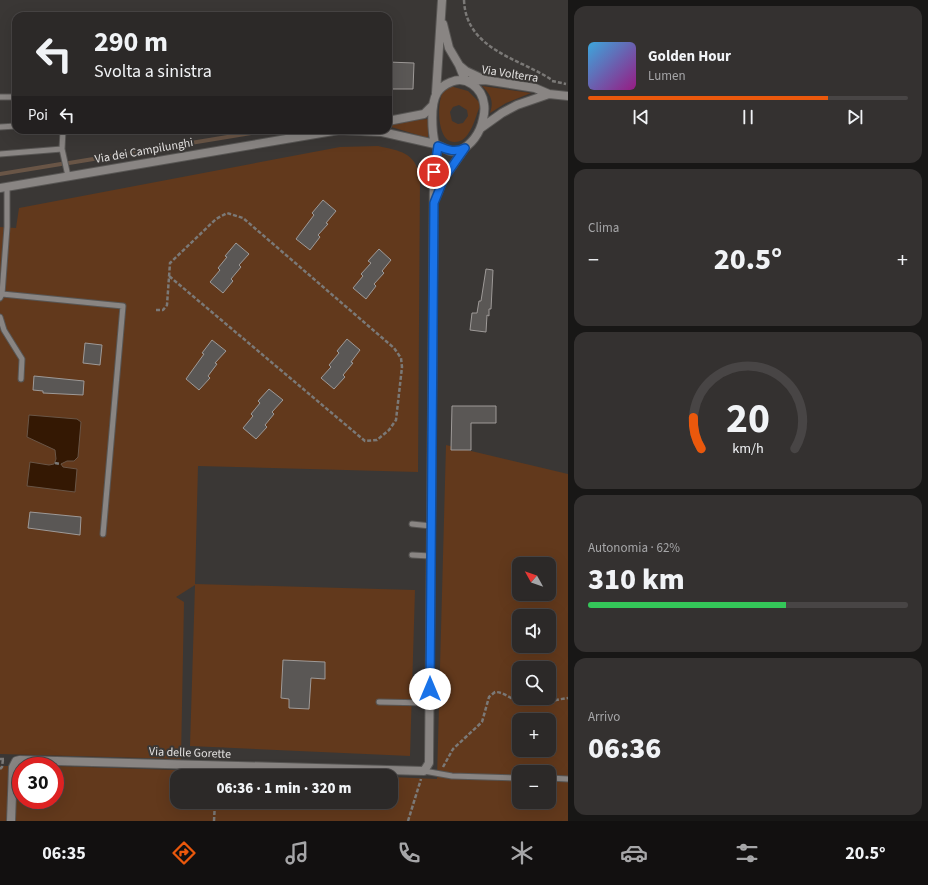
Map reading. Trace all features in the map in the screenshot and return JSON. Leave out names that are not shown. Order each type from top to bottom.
[{"type":"street","points":[[424,771],[429,763],[430,703],[430,526],[434,172],[437,145],[433,135],[433,105],[436,93],[442,0]]},
{"type":"street","points":[[437,145],[450,151],[458,152],[472,142],[481,128],[484,104],[476,87],[466,80],[449,48],[441,15]]},
{"type":"street","points":[[459,65],[466,71],[485,80]]},
{"type":"street","points":[[436,93],[444,85],[453,81],[466,80]]},
{"type":"street","name":"Via Volterra","points":[[466,80],[485,80],[536,88],[549,94],[568,96]]},
{"type":"street","name":"Via Volterra","points":[[481,128],[502,113],[517,105],[549,94]]},
{"type":"street","points":[[392,120],[424,114],[433,105]]},
{"type":"street","name":"Via dei Campilunghi","points":[[4,187],[315,134]]},
{"type":"street","name":"Via dei Campilunghi","points":[[390,134],[437,145]]},
{"type":"street","points":[[434,203],[444,178],[465,148]]},
{"type":"street","name":"Via delle Gorette","points":[[11,821],[13,767],[16,761],[20,760],[424,771]]},
{"type":"lane","points":[[0,97],[12,97]]},
{"type":"lane","points":[[0,127],[12,126]]},
{"type":"lane","points":[[63,134],[62,149],[68,176]]},
{"type":"lane","points":[[0,154],[62,149]]},
{"type":"lane","points":[[4,187],[7,227],[1,296],[122,306],[103,534]]},
{"type":"lane","points":[[0,317],[4,330],[22,359],[21,379]]},
{"type":"lane","points":[[412,524],[430,526]]},
{"type":"lane","points":[[412,555],[430,556]]},
{"type":"lane","points":[[379,702],[430,703]]},
{"type":"lane","points":[[424,771],[452,776],[512,778]]},
{"type":"lane","points":[[556,778],[568,779]]},
{"type":"path","points":[[464,0],[467,14],[477,34],[485,42],[500,54],[542,73],[552,81],[568,85]]},
{"type":"path","points":[[156,310],[163,310],[167,304],[169,276],[170,263],[216,219],[227,213],[243,218],[394,348],[401,358],[402,367],[396,420],[389,430],[377,440],[365,441],[169,276]]},
{"type":"path","points":[[55,463],[61,464]]},
{"type":"path","points":[[440,774],[453,749],[482,722],[489,697],[495,692],[504,693],[522,702],[531,703],[568,698]]},
{"type":"path","points":[[408,821],[424,771]]},
{"type":"path","points":[[214,821],[215,809]]},
{"type":"shaded area","points":[[450,86],[468,91],[479,102],[480,106],[467,136],[461,141],[457,142],[449,141],[444,136],[440,121],[439,112],[441,97],[444,91]],"holes":[[[459,105],[467,110],[468,116],[463,123],[458,124],[452,121],[450,112],[453,107]]]},
{"type":"shaded area","points":[[482,86],[531,93],[506,103],[490,113],[492,105],[491,98]]},
{"type":"shaded area","points":[[428,119],[428,138],[392,127],[392,123]]},
{"type":"shaded area","points":[[378,146],[400,151],[405,154],[414,162],[420,177],[418,472],[198,466],[195,584],[415,590],[410,756],[190,746],[195,585],[176,597],[184,602],[181,759],[0,754],[0,227],[16,228],[19,208],[340,147]]},
{"type":"shaded area","points":[[29,415],[77,419],[81,422],[78,457],[74,461],[67,461],[61,464],[63,467],[77,469],[75,492],[27,486],[30,462],[49,465],[54,464],[56,459],[55,450],[27,437]]},
{"type":"shaded area","points":[[446,445],[568,474],[568,821],[0,821],[0,766],[12,766],[12,809],[64,809],[64,766],[170,770],[170,809],[398,809],[398,777],[437,779]]},
{"type":"building","points":[[392,62],[414,63],[413,89],[392,89]]},
{"type":"building","points":[[323,200],[336,211],[326,223],[328,224],[318,235],[320,237],[310,250],[296,239],[314,215],[312,213]]},
{"type":"building","points":[[236,243],[249,254],[239,265],[241,267],[231,279],[233,281],[223,293],[210,282],[220,270],[218,268],[227,257],[225,256]]},
{"type":"building","points":[[379,249],[391,260],[382,271],[384,273],[374,284],[376,286],[366,299],[353,288],[363,276],[361,274],[371,263],[368,261]]},
{"type":"building","points":[[486,269],[493,270],[491,309],[489,309],[489,316],[487,315],[486,332],[470,330],[472,313],[477,313],[479,301],[481,301]]},
{"type":"building","points":[[347,339],[360,350],[351,362],[353,363],[343,375],[345,377],[334,389],[321,378],[331,367],[329,365],[339,353],[337,351]]},
{"type":"building","points":[[212,340],[226,351],[215,363],[217,364],[208,376],[210,378],[199,390],[186,379]]},
{"type":"building","points":[[85,343],[102,345],[100,365],[83,363]]},
{"type":"building","points":[[34,376],[84,381],[83,395],[43,393],[43,391],[33,390]]},
{"type":"building","points":[[269,389],[283,400],[272,412],[274,414],[265,425],[267,427],[256,439],[243,428],[253,416],[251,414],[260,403],[258,401]]},
{"type":"building","points":[[452,406],[496,406],[496,423],[471,423],[471,450],[451,450]]},
{"type":"building","points":[[30,512],[81,517],[80,535],[28,528]]},
{"type":"building","points":[[283,660],[325,662],[325,679],[311,678],[309,709],[289,708],[289,699],[281,698]]},
{"type":"waterway","points":[[69,163],[246,134]]},
{"type":"waterway","points":[[0,174],[61,164]]},
{"type":"route","points":[[430,689],[430,526],[434,203],[444,178],[465,148],[458,152],[450,151],[438,146],[434,172]]}]
